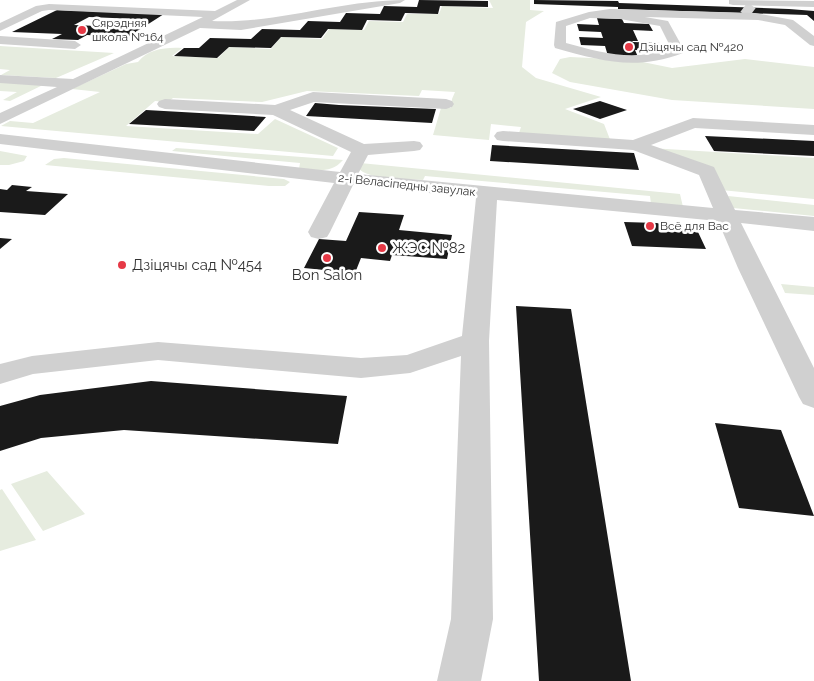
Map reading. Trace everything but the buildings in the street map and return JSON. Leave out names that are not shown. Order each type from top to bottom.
[{"type":"street","points":[[197,24],[241,26],[400,0]]},
{"type":"street","points":[[720,2],[790,22],[814,42]]},
{"type":"street","points":[[589,15],[620,16],[664,23],[678,50],[634,61],[614,60],[560,45],[560,24],[589,15],[610,12],[814,4]]},
{"type":"street","points":[[0,119],[150,48],[222,11],[244,5]]},
{"type":"street","points":[[0,27],[40,8],[49,7],[222,11]]},
{"type":"street","points":[[0,40],[75,45]]},
{"type":"street","points":[[0,79],[75,84]]},
{"type":"street","points":[[276,110],[313,97],[446,104]]},
{"type":"street","points":[[165,104],[276,110],[361,150],[414,146]]},
{"type":"street","points":[[635,145],[693,123],[814,130]]},
{"type":"street","points":[[503,136],[635,145],[707,171],[725,214],[814,397]]},
{"type":"street","name":"2-і Веласіпедны завулак","points":[[0,139],[346,179],[814,224]]},
{"type":"street","points":[[319,232],[361,150]]},
{"type":"street","points":[[459,681],[472,619],[475,341],[487,193]]},
{"type":"street","points":[[0,374],[32,365],[158,351],[361,368],[410,364],[475,341]]},
{"type":"shaded area","points":[[489,0],[530,0],[530,10],[544,11],[526,22],[522,67],[536,78],[601,97],[565,109],[604,124],[611,142],[519,133],[521,127],[491,124],[489,140],[433,135],[441,108],[451,108],[455,92],[422,90],[419,96],[307,91],[262,102],[173,98],[168,102],[155,101],[126,126],[258,134],[275,119],[338,148],[333,156],[1,126],[10,121],[33,123],[100,92],[72,89],[126,64],[138,62],[147,54],[158,50],[182,48],[172,56],[218,58],[229,47],[271,49],[281,37],[322,39],[329,29],[364,30],[369,21],[403,22],[407,14],[439,14],[442,6],[493,8]]},
{"type":"shaded area","points":[[0,46],[114,53],[56,78],[1,75],[10,70],[0,69]]},
{"type":"shaded area","points":[[570,57],[633,60],[672,68],[745,59],[814,67],[814,109],[672,100],[570,82],[552,73],[560,59]]},
{"type":"shaded area","points":[[0,81],[47,83],[10,101],[3,100],[17,92],[0,91]]},
{"type":"shaded area","points":[[176,148],[343,160],[328,169],[311,170],[299,169],[300,163],[172,151]]},
{"type":"shaded area","points":[[650,148],[814,158],[814,199],[721,190],[713,168]]},
{"type":"shaded area","points":[[0,151],[27,156],[24,161],[0,165]]},
{"type":"shaded area","points":[[64,158],[284,179],[290,182],[285,186],[269,186],[45,165],[54,159]]},
{"type":"shaded area","points":[[360,163],[680,194],[683,207],[651,204],[650,196],[425,176],[423,180],[379,177],[363,172],[358,168]]},
{"type":"shaded area","points":[[728,196],[814,205],[814,216],[733,208]]},
{"type":"shaded area","points":[[781,284],[814,287],[814,295],[785,293]]},
{"type":"shaded area","points":[[47,471],[85,514],[43,531],[11,484]]},
{"type":"shaded area","points":[[2,489],[36,540],[0,551],[0,490]]},
{"type":"tunnel","points":[[744,7],[752,13]]},
{"type":"place","name":"Сярэдняя школа №164","points":[[82,30]]},
{"type":"place","name":"Дзіцячы сад №420","points":[[629,47]]},
{"type":"place","name":"Всё для Вас","points":[[650,226]]},
{"type":"place","name":"ЖЭС №82","points":[[382,248]]},
{"type":"place","name":"Bon Salon","points":[[327,258]]},
{"type":"place","name":"Дзіцячы сад №454","points":[[122,265]]}]
